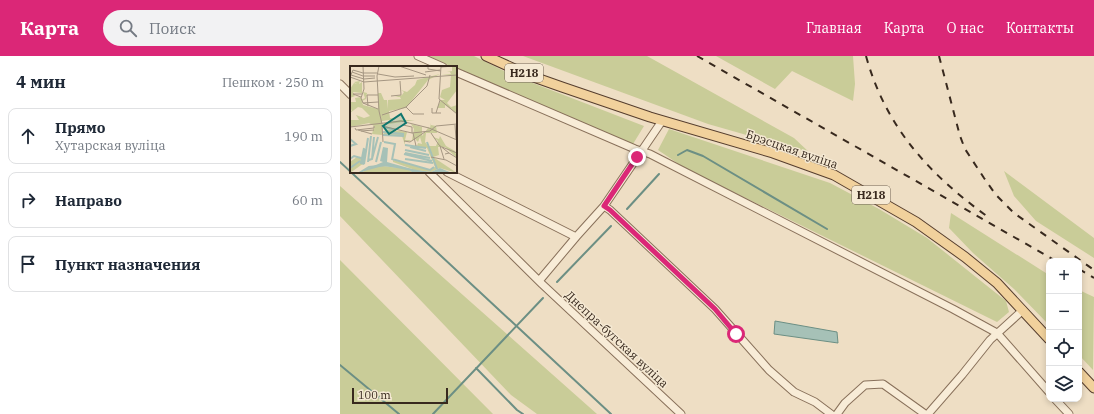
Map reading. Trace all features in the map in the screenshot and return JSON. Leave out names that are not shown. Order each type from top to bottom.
[{"type":"main road","name":"Брэсцкая вуліца","points":[[486,56],[528,75],[662,121],[773,153],[834,176],[916,222],[965,256],[997,283],[1046,336]]},
{"type":"main road","points":[[1082,375],[1094,388]]},
{"type":"street","points":[[418,56],[441,66]]},
{"type":"street","points":[[457,72],[657,157],[840,250],[997,333],[1046,389]]},
{"type":"street","points":[[340,84],[350,94]]},
{"type":"street","points":[[539,281],[604,206],[662,121]]},
{"type":"street","name":"Днепра-бугская вуліца","points":[[429,173],[539,281],[680,414]]},
{"type":"street","points":[[449,173],[576,237]]},
{"type":"street","points":[[604,206],[715,309],[768,370],[794,392],[815,402],[831,414]]},
{"type":"street","points":[[837,414],[845,403],[865,385],[883,384],[926,414],[997,333],[1023,310]]},
{"type":"street","points":[[1058,402],[1068,414]]},
{"type":"green space","points":[[429,56],[474,56],[512,75],[644,126],[633,144],[476,79],[457,70],[457,66],[450,66]]},
{"type":"green space","points":[[523,56],[647,56],[794,138],[810,153],[708,124]]},
{"type":"green space","points":[[716,56],[853,56],[855,84],[853,101],[792,71],[775,89]]},
{"type":"green space","points":[[669,129],[830,183],[879,209],[927,238],[1006,301],[1009,312],[997,322],[683,167],[658,150]]},
{"type":"green space","points":[[1004,171],[1094,238],[1094,258],[1036,221],[1014,196]]},
{"type":"green space","points":[[340,186],[597,414],[537,414],[511,395],[340,216]]},
{"type":"green space","points":[[951,213],[1046,273],[1046,322],[1014,289],[973,253],[949,228]]},
{"type":"green space","points":[[340,260],[493,414],[340,414]]},
{"type":"green space","points":[[1082,291],[1094,297],[1093,370],[1082,358]]},
{"type":"shaded area","points":[[775,321],[837,332],[838,343],[774,334]]},
{"type":"waterway","points":[[678,155],[687,150],[703,156],[827,229]]},
{"type":"waterway","points":[[340,162],[350,171]]},
{"type":"waterway","points":[[352,173],[611,414]]},
{"type":"waterway","points":[[627,209],[659,174]]},
{"type":"waterway","points":[[557,282],[611,226]]},
{"type":"waterway","points":[[433,414],[543,298]]},
{"type":"waterway","points":[[340,365],[399,414]]},
{"type":"waterway","points":[[476,368],[517,410],[523,414]]},
{"type":"railway","points":[[697,56],[1051,258]]},
{"type":"railway","points":[[866,56],[885,105],[912,147],[947,184],[988,217]]},
{"type":"railway","points":[[939,56],[960,136],[965,149],[996,195],[1014,213],[1094,270]]},
{"type":"railway","points":[[1082,271],[1094,278]]},
{"type":"route","points":[[637,157],[604,206],[715,309],[736,334]]}]
